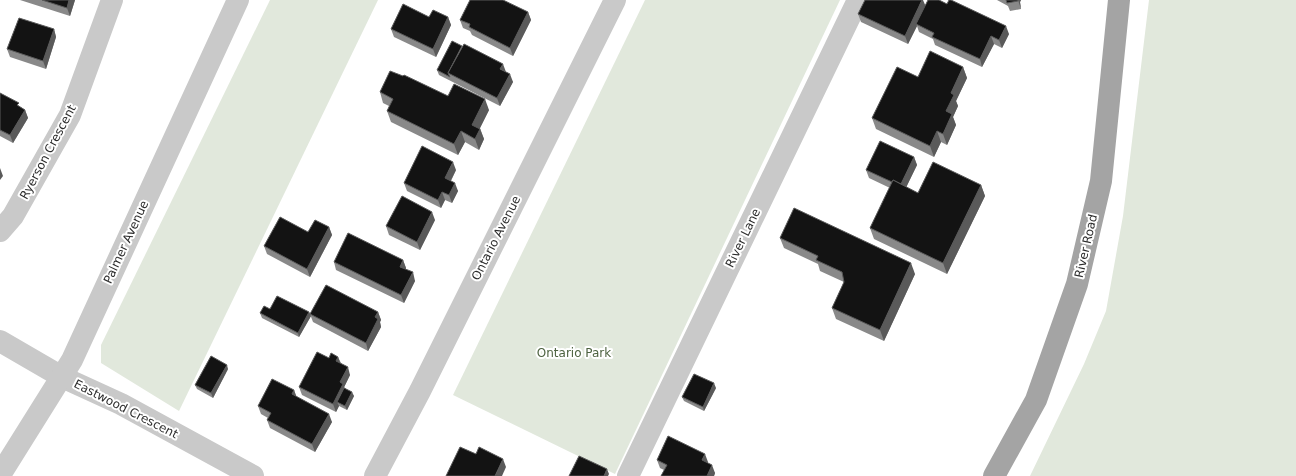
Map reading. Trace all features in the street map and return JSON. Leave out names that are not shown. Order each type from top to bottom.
[{"type":"main road","name":"River Road","points":[[994,476],[1036,400],[1077,284],[1101,181],[1119,0]]},
{"type":"street","name":"Ryerson Crescent","points":[[0,231],[13,216],[70,115],[112,0]]},
{"type":"street","name":"Palmer Avenue","points":[[0,475],[62,377],[238,0]]},
{"type":"street","name":"Ontario Avenue","points":[[375,476],[420,391],[615,0]]},
{"type":"street","name":"River Lane","points":[[628,476],[858,0]]},
{"type":"street","name":"Eastwood Crescent","points":[[0,341],[62,377],[121,404],[253,476]]},
{"type":"green space","points":[[270,0],[378,0],[179,411],[101,363],[101,345]]},
{"type":"green space","name":"Ontario Park","points":[[645,0],[840,0],[615,474],[453,395]]},
{"type":"green space","points":[[1149,0],[1296,0],[1296,476],[1030,476],[1084,364],[1106,311],[1123,216]]},
{"type":"building","points":[[42,0],[69,0],[67,8]]},
{"type":"building","points":[[470,0],[503,0],[528,12],[510,48],[469,27],[470,24],[460,20]]},
{"type":"building","points":[[865,0],[922,0],[905,36],[858,14]]},
{"type":"building","points":[[928,0],[939,0],[947,4],[949,0],[951,0],[1006,26],[999,40],[991,36],[980,59],[932,37],[934,33],[916,24]]},
{"type":"building","points":[[1006,0],[1018,0],[1018,1],[1007,3]]},
{"type":"building","points":[[403,4],[429,17],[433,10],[448,17],[433,49],[391,29]]},
{"type":"building","points":[[19,18],[54,29],[43,61],[7,49]]},
{"type":"building","points":[[452,41],[462,46],[448,73],[450,77],[437,70]]},
{"type":"building","points":[[464,44],[503,64],[500,69],[510,74],[497,98],[448,73]]},
{"type":"building","points":[[930,51],[963,67],[951,93],[954,95],[946,111],[952,114],[943,134],[937,131],[930,146],[872,118],[897,67],[918,77]]},
{"type":"building","points":[[390,71],[403,76],[404,75],[448,96],[454,84],[485,99],[472,125],[480,129],[475,139],[461,131],[454,144],[387,111],[393,99],[380,92]]},
{"type":"building","points":[[0,93],[19,103],[17,105],[25,110],[10,135],[0,130]]},
{"type":"building","points":[[880,141],[914,157],[901,184],[893,180],[892,182],[866,170]]},
{"type":"building","points":[[422,146],[453,162],[445,178],[455,183],[449,195],[442,192],[438,200],[404,183]]},
{"type":"building","points":[[933,162],[981,185],[943,263],[870,228],[893,180],[918,193]]},
{"type":"building","points":[[402,196],[432,212],[417,242],[386,226]]},
{"type":"building","points":[[794,208],[911,263],[880,330],[832,308],[844,282],[842,272],[816,260],[818,256],[780,238]]},
{"type":"building","points":[[280,217],[308,232],[315,220],[329,227],[307,269],[264,246]]},
{"type":"building","points":[[348,233],[403,260],[400,267],[413,272],[401,295],[334,262]]},
{"type":"building","points":[[326,285],[378,312],[375,317],[378,319],[366,343],[310,314]]},
{"type":"building","points":[[277,296],[309,312],[298,333],[260,313],[264,306],[270,309]]},
{"type":"building","points":[[317,352],[329,358],[331,353],[338,357],[336,361],[348,367],[340,382],[343,384],[333,404],[299,387]]},
{"type":"building","points":[[211,356],[227,365],[211,393],[195,385]]},
{"type":"building","points":[[694,374],[714,383],[703,407],[682,397]]},
{"type":"building","points":[[272,379],[294,390],[292,394],[329,414],[312,444],[267,420],[271,413],[258,406]]},
{"type":"building","points":[[344,388],[352,392],[345,406],[337,402]]},
{"type":"building","points":[[668,436],[705,454],[702,460],[712,465],[707,476],[661,476],[667,465],[657,460]]},
{"type":"building","points":[[460,447],[476,454],[479,447],[503,459],[495,476],[446,476]]},
{"type":"building","points":[[579,456],[607,469],[604,476],[569,476]]}]
